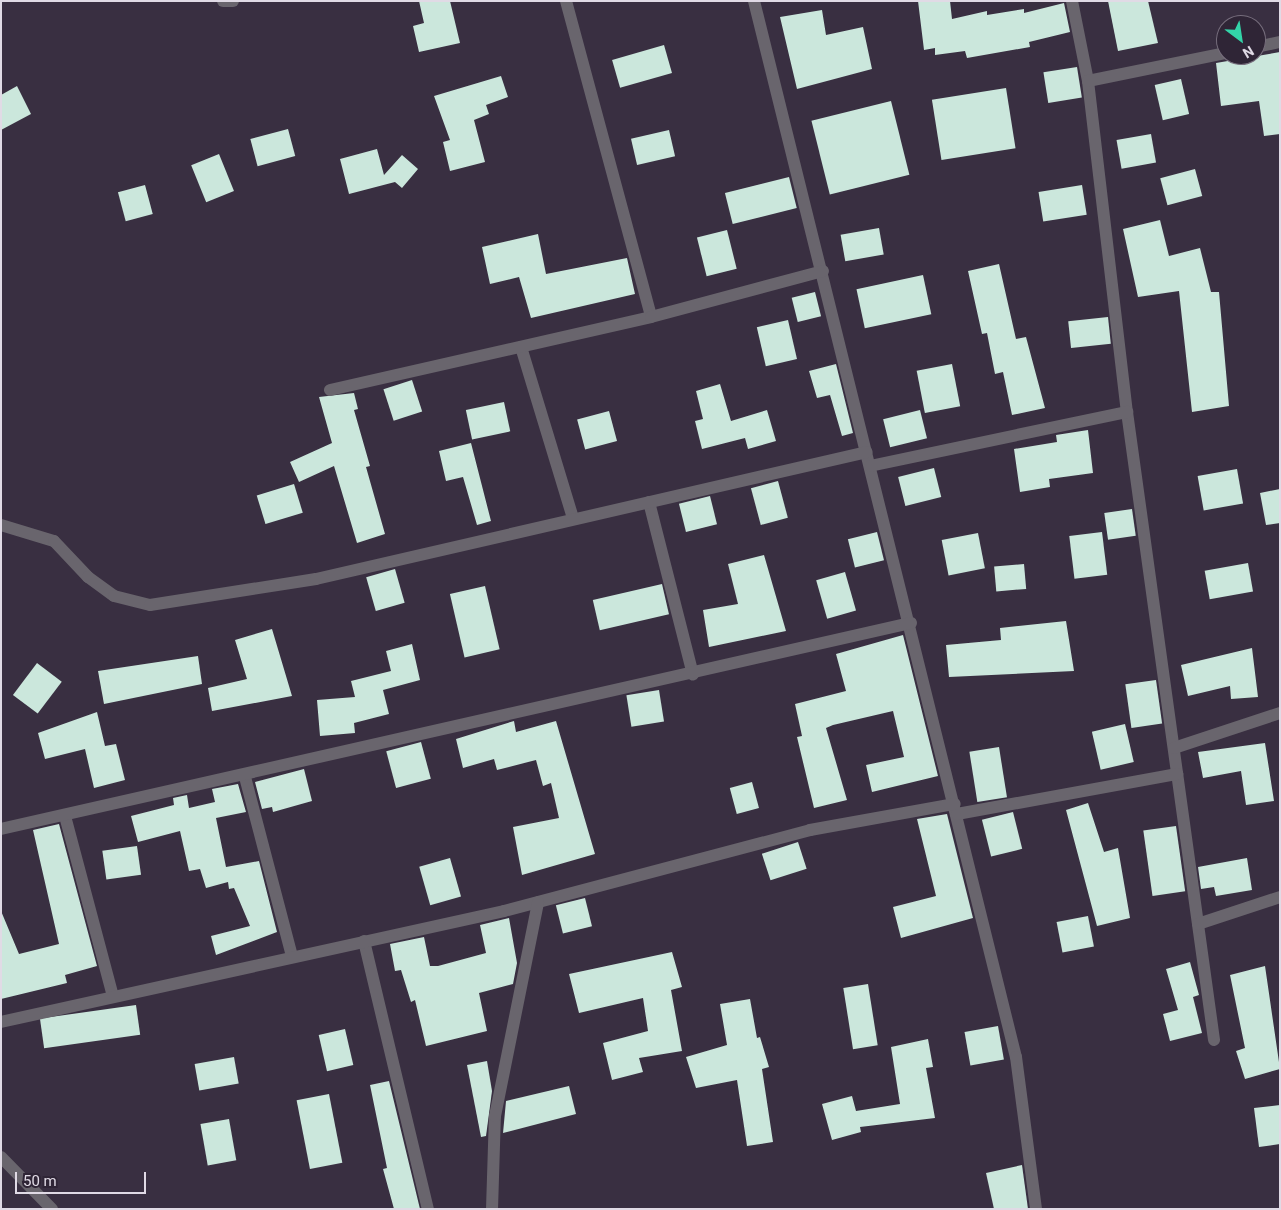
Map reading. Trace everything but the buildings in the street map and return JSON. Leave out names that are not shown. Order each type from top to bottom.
[{"type":"street","points":[[223,1],[233,1]]},
{"type":"street","points":[[566,1],[651,317]]},
{"type":"street","points":[[754,1],[823,271],[1016,1057],[1036,1209]]},
{"type":"street","points":[[1072,1],[1088,81],[1127,412],[1214,1040]]},
{"type":"street","points":[[1266,45],[1280,42]]},
{"type":"street","points":[[1088,81],[1216,55]]},
{"type":"street","points":[[330,390],[651,317],[823,271]]},
{"type":"street","points":[[521,346],[573,518]]},
{"type":"street","points":[[870,466],[1127,412]]},
{"type":"street","points":[[1,525],[54,541],[88,577],[114,596],[150,605],[316,579],[573,518],[867,452]]},
{"type":"street","points":[[649,502],[693,674]]},
{"type":"street","points":[[1,829],[245,777],[910,623]]},
{"type":"street","points":[[1174,748],[1280,713]]},
{"type":"street","points":[[1,1022],[538,902],[810,830],[1178,774]]},
{"type":"street","points":[[245,777],[292,956]]},
{"type":"street","points":[[65,816],[114,996]]},
{"type":"street","points":[[1198,924],[1280,897]]},
{"type":"street","points":[[492,1209],[495,1116],[538,902]]},
{"type":"street","points":[[364,941],[428,1209]]},
{"type":"street","points":[[1,1157],[52,1209]]}]
